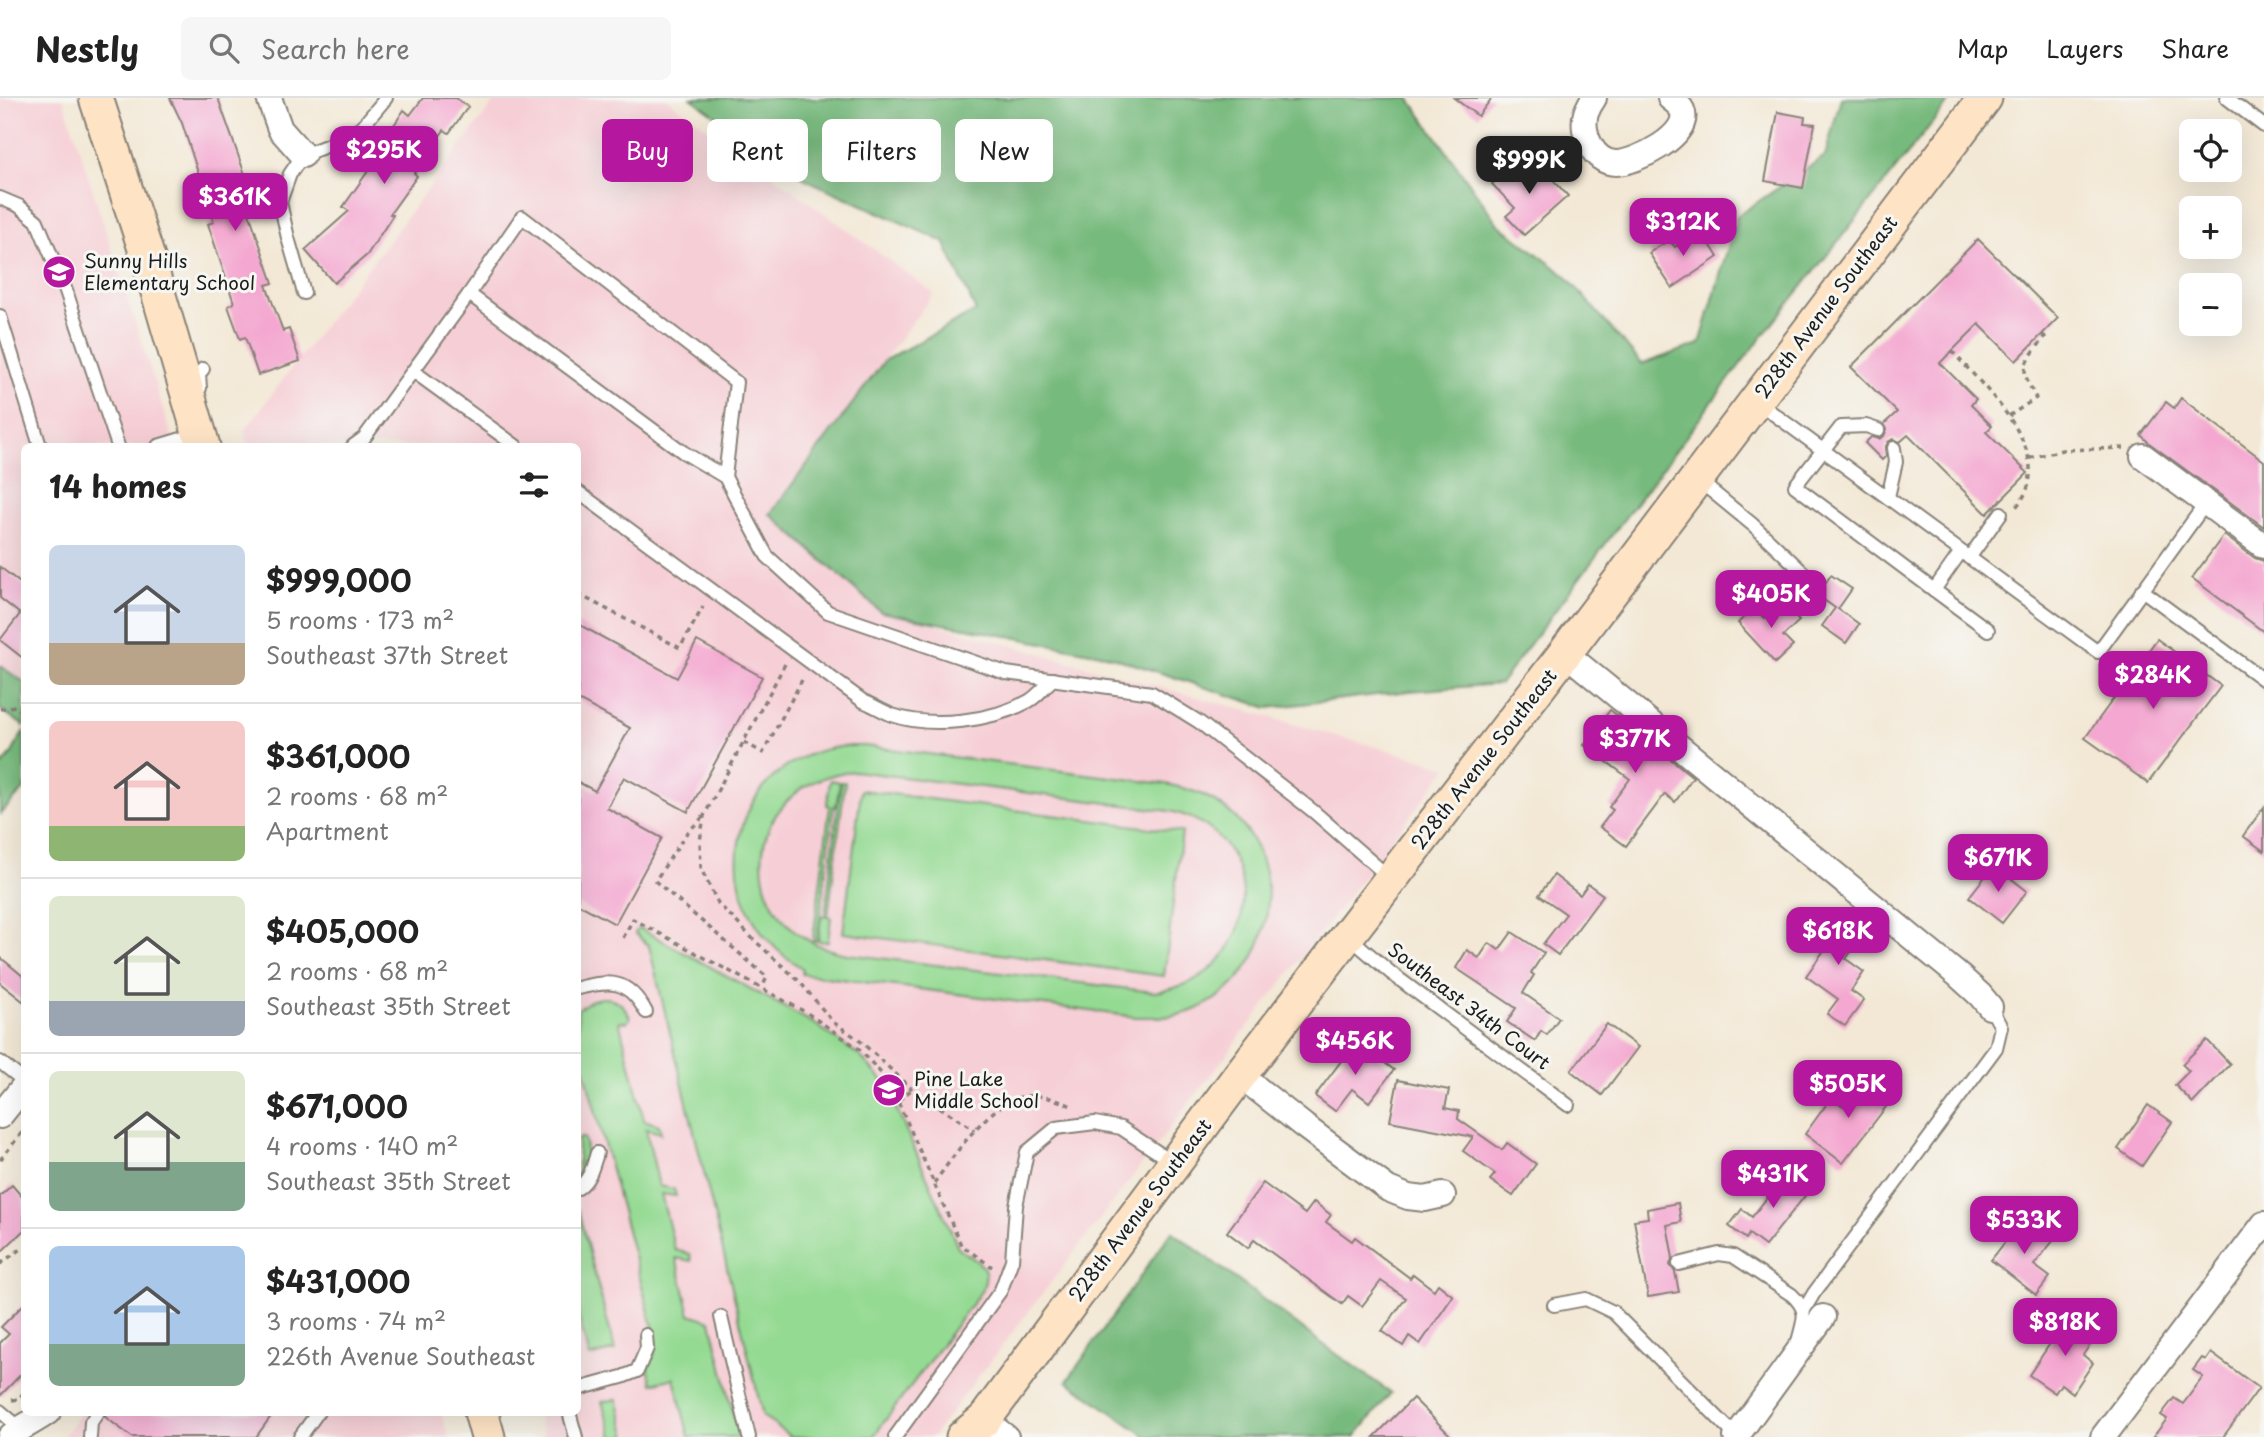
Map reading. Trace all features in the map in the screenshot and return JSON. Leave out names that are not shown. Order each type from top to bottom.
[{"type":"main road","points":[[96,98],[209,442]]},
{"type":"main road","points":[[120,98],[203,369],[209,442]]},
{"type":"main road","name":"228th Avenue Southeast","points":[[983,1433],[1174,1163],[1240,1075],[1565,653],[1985,98]]},
{"type":"main road","points":[[482,1416],[488,1437]]},
{"type":"street","points":[[269,98],[280,129],[303,155]]},
{"type":"street","points":[[1594,98],[1585,114],[1588,143],[1605,160],[1616,163],[1662,146],[1676,133],[1683,120],[1682,109],[1671,98]]},
{"type":"street","points":[[2143,456],[2264,546]]},
{"type":"street","points":[[1565,653],[1959,976],[1990,1007]]},
{"type":"street","points":[[1240,1075],[1388,1189],[1408,1197],[1424,1199],[1443,1195]]},
{"type":"street","points":[[0,1116],[21,1088]]},
{"type":"street","points":[[2103,1437],[2264,1224]]},
{"type":"street","points":[[1736,1436],[1793,1359],[1814,1313]]},
{"type":"street","points":[[15,1432],[43,1416]]},
{"type":"lane","points":[[304,293],[280,202],[290,174],[303,155],[339,141],[361,128],[386,98]]},
{"type":"lane","points":[[2227,98],[2264,126]]},
{"type":"lane","points":[[0,198],[19,206],[37,221],[66,291],[117,443]]},
{"type":"lane","points":[[358,443],[365,438],[522,217],[736,382],[725,477]]},
{"type":"lane","points":[[469,294],[682,452],[725,477],[767,556],[828,612],[1006,673],[1152,693],[1199,722],[1313,811],[1391,879]]},
{"type":"lane","points":[[0,316],[39,443]]},
{"type":"lane","points":[[413,371],[512,443]]},
{"type":"lane","points":[[1756,400],[2098,652],[2206,503]]},
{"type":"lane","points":[[1878,430],[1866,426],[1841,428],[1795,486],[1988,630]]},
{"type":"lane","points":[[1888,497],[1896,462],[1894,448]]},
{"type":"lane","points":[[1697,479],[1753,525],[1808,577]]},
{"type":"lane","points":[[581,494],[863,701],[893,715],[960,722],[996,715],[1031,700],[1053,679]]},
{"type":"lane","points":[[1934,590],[2001,513]]},
{"type":"lane","points":[[2142,590],[2264,680]]},
{"type":"lane","name":"Southeast 34th Court","points":[[1348,936],[1391,973],[1568,1105]]},
{"type":"lane","points":[[581,987],[612,982],[628,987],[638,997],[646,1012]]},
{"type":"lane","points":[[1814,1313],[1814,1293],[1996,1048],[2001,1027],[1990,1007]]},
{"type":"lane","points":[[0,1062],[21,1081]]},
{"type":"lane","points":[[895,1437],[1001,1290],[1012,1260],[1016,1206],[1027,1152],[1056,1128],[1095,1123],[1121,1128],[1148,1143],[1174,1163]]},
{"type":"lane","points":[[581,1186],[592,1170],[597,1153]]},
{"type":"lane","points":[[1679,1264],[1719,1254],[1733,1256],[1814,1313]]},
{"type":"lane","points":[[1554,1305],[1586,1299],[1613,1312],[1736,1436]]},
{"type":"lane","points":[[721,1317],[749,1437]]},
{"type":"lane","points":[[581,1388],[637,1371],[648,1348],[646,1335]]},
{"type":"lane","points":[[0,1411],[15,1432]]},
{"type":"lane","points":[[90,1437],[91,1422],[95,1416]]},
{"type":"lane","points":[[299,1437],[315,1416]]},
{"type":"lane","points":[[570,1416],[576,1437]]},
{"type":"path","points":[[2009,416],[2036,398],[2024,376],[2026,361],[2045,337],[2042,334]]},
{"type":"path","points":[[1952,351],[2009,416],[2029,458],[2030,480],[2026,491],[2014,509],[2001,513]]},
{"type":"path","points":[[2029,458],[2062,450],[2112,450],[2118,447],[2143,456]]},
{"type":"path","points":[[581,596],[680,648],[703,607]]},
{"type":"path","points":[[762,988],[766,977],[655,881],[686,834],[704,816],[793,649]]},
{"type":"path","points":[[744,742],[763,753],[802,680]]},
{"type":"path","points":[[0,709],[15,706],[21,711]]},
{"type":"path","points":[[704,816],[700,841],[701,869],[718,903],[800,982],[833,1022],[858,1039],[912,1089],[975,1130]]},
{"type":"path","points":[[623,938],[633,919],[807,1013],[858,1048],[890,1083],[961,1245],[994,1269]]},
{"type":"path","points":[[898,1101],[912,1089]]},
{"type":"path","points":[[934,1183],[975,1130],[1006,1103],[1022,1097],[1039,1097],[1074,1107]]},
{"type":"path","points":[[0,1160],[21,1134]]},
{"type":"path","points":[[0,1264],[21,1250]]},
{"type":"shaded area","name":"Sunny Hills Elementary School","points":[[0,98],[63,98],[174,443],[21,443],[21,680],[0,666]]},
{"type":"shaded area","name":"Pine Lake Middle School","points":[[497,98],[666,98],[707,128],[707,182],[781,182],[934,293],[770,514],[916,619],[1448,767],[932,1437],[544,1437],[538,1416],[581,1416],[581,443],[248,443],[244,431]]},
{"type":"shaded area","points":[[78,1416],[442,1416],[448,1437],[63,1437]]},
{"type":"green space","points":[[691,98],[1409,98],[1498,224],[1565,275],[1642,364],[1700,344],[1737,216],[1825,156],[1841,98],[1952,98],[1746,357],[1500,684],[1410,691],[1268,708],[1106,655],[881,612],[770,514],[885,360],[976,311],[944,242],[808,180],[808,119],[721,119]]},
{"type":"green space","points":[[0,666],[21,680],[21,724],[0,709]]},
{"type":"green space","points":[[21,736],[21,792],[0,814],[0,767],[11,755]]},
{"type":"green space","points":[[846,746],[865,746],[1166,784],[1197,792],[1236,818],[1256,846],[1266,877],[1267,909],[1260,941],[1245,971],[1221,995],[1189,1012],[1163,1017],[1136,1017],[802,974],[802,968],[769,941],[748,909],[738,874],[740,838],[751,805],[773,777],[805,756]],"holes":[[[854,771],[1163,810],[1199,822],[1224,844],[1239,872],[1243,902],[1236,933],[1219,960],[1192,981],[1154,992],[847,954],[809,940],[782,918],[767,890],[762,859],[769,828],[787,802],[815,781]]]},
{"type":"green space","points":[[830,780],[840,782],[834,806],[817,941],[813,940],[830,806],[827,805]]},
{"type":"green space","points":[[841,782],[845,782],[828,916],[831,917],[828,942],[818,941],[821,916],[827,916]]},
{"type":"green space","points":[[861,790],[1182,832],[1164,976],[843,933]]},
{"type":"green space","points":[[639,928],[815,1024],[861,1057],[885,1083],[959,1249],[978,1261],[985,1270],[982,1290],[873,1437],[791,1437],[763,1416],[649,946],[635,933]]},
{"type":"green space","points":[[601,998],[619,1002],[630,1018],[627,1022],[619,1021],[644,1120],[659,1125],[661,1133],[646,1129],[659,1186],[674,1189],[676,1196],[661,1194],[675,1250],[690,1254],[691,1261],[676,1258],[690,1314],[711,1321],[739,1437],[689,1437],[674,1378],[652,1384],[648,1368],[655,1350],[654,1331],[581,1057],[581,1007]]},
{"type":"green space","points":[[581,1138],[584,1138],[586,1155],[581,1175]]},
{"type":"green space","points":[[581,1221],[615,1350],[590,1357],[581,1326]]},
{"type":"green space","points":[[1172,1231],[1391,1393],[1355,1437],[1147,1437],[1067,1381]]},
{"type":"green space","points":[[617,1399],[627,1437],[613,1437],[602,1402]]},
{"type":"building","points":[[170,98],[218,98],[249,186],[245,187],[250,203],[246,204],[273,283],[266,285],[283,331],[289,329],[300,361],[258,375],[245,337],[240,339],[228,306],[234,303],[208,224],[214,222],[182,123]]},
{"type":"building","points":[[423,98],[456,98],[468,107],[449,133],[444,130],[414,173],[417,176],[390,214],[393,215],[367,255],[334,283],[305,250],[349,211],[343,207],[396,131],[392,128],[404,110],[410,115]]},
{"type":"building","points":[[1454,98],[1492,98],[1478,116]]},
{"type":"building","points":[[1778,112],[1805,117],[1804,123],[1815,124],[1803,188],[1765,181]]},
{"type":"building","points":[[1516,162],[1531,179],[1543,169],[1568,196],[1524,235],[1506,216],[1515,208],[1492,184]]},
{"type":"building","points":[[1701,230],[1718,257],[1672,288],[1649,253],[1669,240],[1675,247]]},
{"type":"building","points":[[1978,239],[2058,318],[2016,361],[1979,324],[1940,363],[1976,399],[1971,405],[1992,426],[1986,432],[2028,473],[1987,514],[1908,435],[1900,442],[1893,439],[1888,442],[1886,456],[1882,460],[1865,443],[1871,437],[1879,439],[1884,436],[1887,429],[1884,424],[1897,412],[1851,367]]},
{"type":"building","points":[[2181,398],[2264,461],[2264,527],[2141,435],[2166,402],[2174,408]]},
{"type":"building","points":[[2224,535],[2255,558],[2264,561],[2264,632],[2192,578]]},
{"type":"building","points":[[0,567],[21,584],[21,657],[0,640],[20,614],[0,598]]},
{"type":"building","points":[[1831,575],[1852,589],[1838,609],[1859,624],[1846,643],[1822,626],[1835,608],[1817,595]]},
{"type":"building","points":[[1781,602],[1799,621],[1783,636],[1793,646],[1775,663],[1738,623],[1754,608],[1765,618]]},
{"type":"building","points":[[581,626],[677,678],[697,641],[762,677],[688,812],[624,777],[607,808],[662,838],[615,924],[581,906],[581,784],[595,791],[630,728],[581,702]]},
{"type":"building","points":[[2157,639],[2221,686],[2148,783],[2085,738]]},
{"type":"building","points":[[1610,710],[1693,777],[1675,802],[1665,794],[1626,846],[1600,827],[1613,810],[1609,807],[1630,779],[1584,745]]},
{"type":"building","points":[[2264,807],[2264,851],[2243,836]]},
{"type":"building","points":[[1994,865],[2027,891],[2002,923],[1969,897]]},
{"type":"building","points":[[1554,875],[1580,895],[1588,884],[1603,895],[1558,955],[1543,944],[1566,914],[1539,895]]},
{"type":"building","points":[[1834,911],[1847,921],[1845,924],[1862,936],[1846,959],[1864,972],[1851,991],[1864,1000],[1845,1026],[1827,1014],[1838,999],[1806,976],[1825,949],[1813,941]]},
{"type":"building","points":[[1512,932],[1544,953],[1531,973],[1534,975],[1523,993],[1559,1018],[1547,1035],[1541,1031],[1535,1041],[1507,1022],[1516,1008],[1456,968],[1467,950],[1479,958],[1489,943],[1499,950]]},
{"type":"building","points":[[0,957],[21,974],[21,1000],[0,983]]},
{"type":"building","points":[[1607,1024],[1638,1047],[1602,1095],[1571,1071]]},
{"type":"building","points":[[2207,1040],[2230,1064],[2193,1103],[2175,1085],[2189,1071],[2182,1064]]},
{"type":"building","points":[[1356,1041],[1394,1070],[1369,1102],[1352,1089],[1335,1111],[1315,1096]]},
{"type":"building","points":[[1864,1078],[1892,1099],[1843,1163],[1805,1134],[1831,1098],[1843,1106]]},
{"type":"building","points":[[1398,1080],[1449,1090],[1445,1108],[1459,1111],[1458,1119],[1502,1150],[1507,1143],[1536,1164],[1513,1196],[1490,1180],[1495,1174],[1463,1151],[1473,1137],[1390,1121]]},
{"type":"building","points":[[2148,1105],[2172,1122],[2142,1166],[2118,1149]]},
{"type":"building","points":[[1789,1169],[1812,1187],[1765,1246],[1749,1234],[1746,1239],[1729,1226],[1742,1209],[1752,1217]]},
{"type":"building","points":[[1263,1183],[1305,1214],[1314,1202],[1331,1215],[1326,1222],[1352,1241],[1355,1237],[1410,1278],[1413,1274],[1434,1290],[1438,1284],[1453,1296],[1420,1344],[1409,1336],[1403,1346],[1382,1331],[1406,1298],[1381,1281],[1362,1306],[1348,1296],[1342,1304],[1254,1240],[1248,1248],[1227,1232]]},
{"type":"building","points":[[12,1185],[21,1196],[21,1233],[0,1253],[0,1196]]},
{"type":"building","points":[[1678,1203],[1681,1222],[1667,1225],[1673,1258],[1670,1265],[1675,1272],[1679,1292],[1648,1297],[1634,1220],[1648,1218],[1647,1209]]},
{"type":"building","points":[[2024,1218],[2053,1241],[2034,1265],[2050,1277],[2036,1295],[1991,1260]]},
{"type":"building","points":[[21,1307],[21,1374],[0,1396],[0,1343],[9,1334],[1,1327]]},
{"type":"building","points":[[2068,1317],[2096,1336],[2083,1355],[2093,1363],[2073,1393],[2061,1384],[2055,1393],[2029,1375]]},
{"type":"building","points":[[2211,1353],[2259,1388],[2223,1437],[2153,1437],[2167,1419],[2161,1415],[2174,1398],[2183,1404],[2203,1377],[2193,1370],[2202,1358],[2206,1360]]},
{"type":"building","points":[[1413,1398],[1452,1437],[1374,1437]]},
{"type":"building","points":[[271,1416],[256,1437],[132,1437],[105,1417]]},
{"type":"place","name":"Sunny Hills Elementary School","points":[[59,272]]},
{"type":"place","name":"Pine Lake Middle School","points":[[889,1090]]}]
